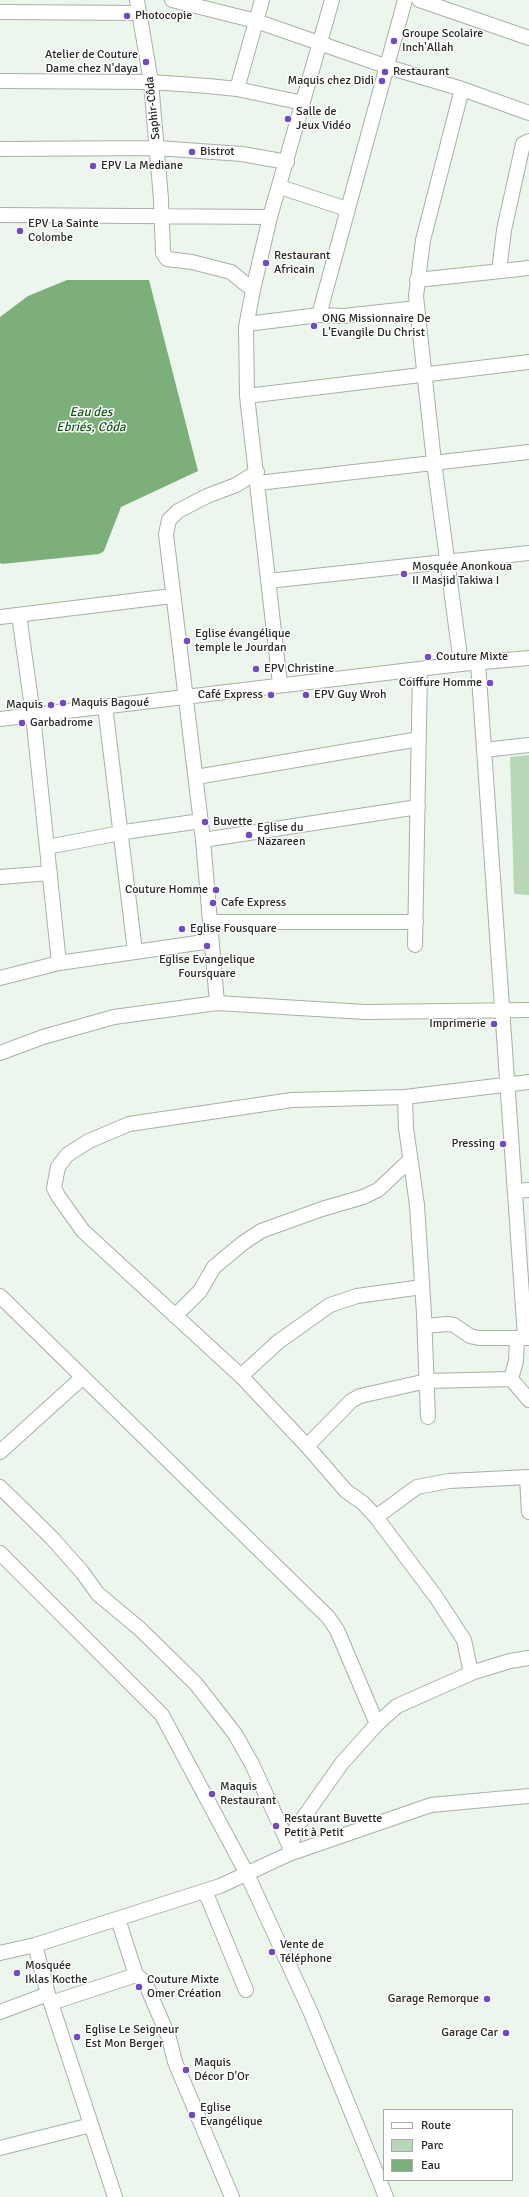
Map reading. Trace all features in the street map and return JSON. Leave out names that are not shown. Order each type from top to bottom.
[{"type":"street","points":[[172,0],[256,21],[388,67],[462,88],[529,113]]},
{"type":"street","points":[[237,89],[262,0]]},
{"type":"street","points":[[280,684],[258,478],[247,396],[247,324],[253,290],[270,218],[304,103],[332,0]]},
{"type":"street","points":[[319,315],[347,209],[388,67],[405,0]]},
{"type":"street","points":[[418,0],[529,38]]},
{"type":"street","points":[[0,12],[33,6],[138,6]]},
{"type":"street","name":"Saphir-Côda","points":[[138,6],[151,82],[157,148],[163,253],[167,259],[192,262],[223,269],[239,277],[253,290]]},
{"type":"street","points":[[0,81],[151,82],[237,89],[304,103]]},
{"type":"street","points":[[461,664],[446,562],[434,462],[417,308],[417,280],[423,240],[462,88]]},
{"type":"street","points":[[498,271],[502,236],[523,144],[529,141]]},
{"type":"street","points":[[0,149],[157,148],[242,154],[287,162]]},
{"type":"street","points":[[280,187],[347,209]]},
{"type":"street","points":[[0,215],[270,218]]},
{"type":"street","points":[[417,280],[529,268]]},
{"type":"street","points":[[247,324],[319,315],[344,316],[417,308]]},
{"type":"street","points":[[247,396],[529,362]]},
{"type":"street","points":[[217,1003],[201,821],[172,596],[166,534],[170,520],[178,511],[193,503],[236,485],[258,478],[529,452]]},
{"type":"street","points":[[268,581],[529,553]]},
{"type":"street","points":[[0,617],[19,616],[172,596]]},
{"type":"street","points":[[19,616],[33,715],[59,963]]},
{"type":"street","points":[[0,719],[186,697],[280,684],[420,668],[529,658]]},
{"type":"street","points":[[478,663],[508,1084],[524,1338],[511,1379]]},
{"type":"street","points":[[415,945],[420,668]]},
{"type":"street","points":[[105,706],[135,951]]},
{"type":"street","points":[[196,777],[419,739]]},
{"type":"street","points":[[484,750],[529,745]]},
{"type":"street","points":[[203,840],[418,807]]},
{"type":"street","points":[[47,847],[131,831],[201,821]]},
{"type":"street","points":[[0,877],[50,873]]},
{"type":"street","points":[[210,922],[416,922]]},
{"type":"street","points":[[0,978],[59,963],[211,941]]},
{"type":"street","points":[[0,1053],[43,1037],[114,1017],[217,1003],[365,1012],[529,1010]]},
{"type":"street","points":[[471,1673],[464,1640],[436,1597],[376,1517],[363,1503],[346,1491],[307,1446],[241,1376],[83,1231],[54,1188],[58,1167],[67,1155],[89,1141],[129,1124],[292,1100],[405,1097],[529,1082]]},
{"type":"street","points":[[405,1097],[406,1128],[410,1160],[416,1188],[425,1326],[428,1417]]},
{"type":"street","points":[[175,1316],[200,1291],[214,1266],[261,1231],[322,1209],[363,1197],[378,1190],[410,1160]]},
{"type":"street","points":[[515,1191],[529,1190]]},
{"type":"street","points":[[241,1376],[278,1342],[330,1305],[357,1296],[422,1287]]},
{"type":"street","points":[[0,1296],[328,1617],[337,1630],[377,1724]]},
{"type":"street","points":[[425,1326],[447,1324],[454,1326],[470,1336],[479,1338],[524,1338]]},
{"type":"street","points":[[0,1452],[83,1377]]},
{"type":"street","points":[[307,1446],[351,1401],[360,1396],[426,1381],[511,1379]]},
{"type":"street","points":[[511,1379],[529,1400]]},
{"type":"street","points":[[376,1517],[417,1487],[477,1479],[528,1478],[529,1512]]},
{"type":"street","points":[[0,1487],[52,1538],[82,1572],[98,1594],[140,1628],[196,1684],[235,1734],[252,1764],[289,1851]]},
{"type":"street","points":[[0,1553],[162,1715],[247,1874],[311,2013],[386,2197]]},
{"type":"street","points":[[289,1851],[296,1828],[342,1763],[377,1724],[397,1706],[471,1673],[510,1661],[529,1658]]},
{"type":"street","points":[[0,1953],[35,1945],[205,1891],[247,1874],[289,1851],[431,1805],[529,1796]]},
{"type":"street","points":[[205,1891],[246,1990]]},
{"type":"street","points":[[118,1919],[136,1975],[145,1982],[169,2038],[175,2062],[232,2197]]},
{"type":"street","points":[[35,1945],[50,1998],[115,2197]]},
{"type":"street","points":[[0,2012],[136,1975]]},
{"type":"street","points":[[0,2148],[91,2125]]},
{"type":"green space","points":[[529,755],[529,895],[514,894],[510,757]]},
{"type":"water","name":"Eau des Ebriés, Côda","points":[[67,280],[149,280],[198,471],[121,507],[104,551],[99,554],[2,564],[0,563],[0,317],[28,296]]},
{"type":"place","name":"Photocopie","points":[[127,16]]},
{"type":"place","name":"Groupe Scolaire Inch'Allah","points":[[394,41]]},
{"type":"place","name":"Atelier de Couture Dame chez N'daya","points":[[146,62]]},
{"type":"place","name":"Restaurant","points":[[385,72]]},
{"type":"place","name":"Maquis chez Didi","points":[[382,81]]},
{"type":"place","name":"Salle de Jeux Vidéo","points":[[288,119]]},
{"type":"place","name":"Bistrot","points":[[192,152]]},
{"type":"place","name":"EPV La Mediane","points":[[93,166]]},
{"type":"place","name":"EPV La Sainte Colombe","points":[[20,231]]},
{"type":"place","name":"Restaurant Africain","points":[[266,263]]},
{"type":"place","name":"ONG Missionnaire De L'Evangile Du Christ","points":[[314,326]]},
{"type":"place","name":"Mosquée Anonkoua II Masjid Takiwa I","points":[[404,574]]},
{"type":"place","name":"Eglise évangélique temple le Jourdan","points":[[187,641]]},
{"type":"place","name":"Couture Mixte","points":[[428,657]]},
{"type":"place","name":"EPV Christine","points":[[256,669]]},
{"type":"place","name":"Coiffure Homme","points":[[490,683]]},
{"type":"place","name":"Café Express","points":[[271,695]]},
{"type":"place","name":"EPV Guy Wroh","points":[[306,695]]},
{"type":"place","name":"Maquis Bagoué","points":[[63,703]]},
{"type":"place","name":"Maquis","points":[[51,705]]},
{"type":"place","name":"Garbadrome","points":[[22,723]]},
{"type":"place","name":"Buvette","points":[[205,822]]},
{"type":"place","name":"Eglise du Nazareen","points":[[249,835]]},
{"type":"place","name":"Couture Homme","points":[[216,890]]},
{"type":"place","name":"Cafe Express","points":[[213,903]]},
{"type":"place","name":"Eglise Fousquare","points":[[182,929]]},
{"type":"place","name":"Eglise Evangelique Foursquare","points":[[207,946]]},
{"type":"place","name":"Imprimerie","points":[[494,1024]]},
{"type":"place","name":"Pressing","points":[[503,1144]]},
{"type":"place","name":"Maquis Restaurant","points":[[212,1794]]},
{"type":"place","name":"Restaurant Buvette Petit à Petit","points":[[276,1826]]},
{"type":"place","name":"Vente de Téléphone","points":[[272,1952]]},
{"type":"place","name":"Mosquée Iklas Kocthe","points":[[17,1973]]},
{"type":"place","name":"Couture Mixte Omer Création","points":[[139,1987]]},
{"type":"place","name":"Garage Remorque","points":[[487,1999]]},
{"type":"place","name":"Garage Car","points":[[506,2033]]},
{"type":"place","name":"Eglise Le Seigneur Est Mon Berger","points":[[77,2037]]},
{"type":"place","name":"Maquis Décor D'Or","points":[[186,2070]]},
{"type":"place","name":"Eglise Evangélique","points":[[192,2115]]}]
